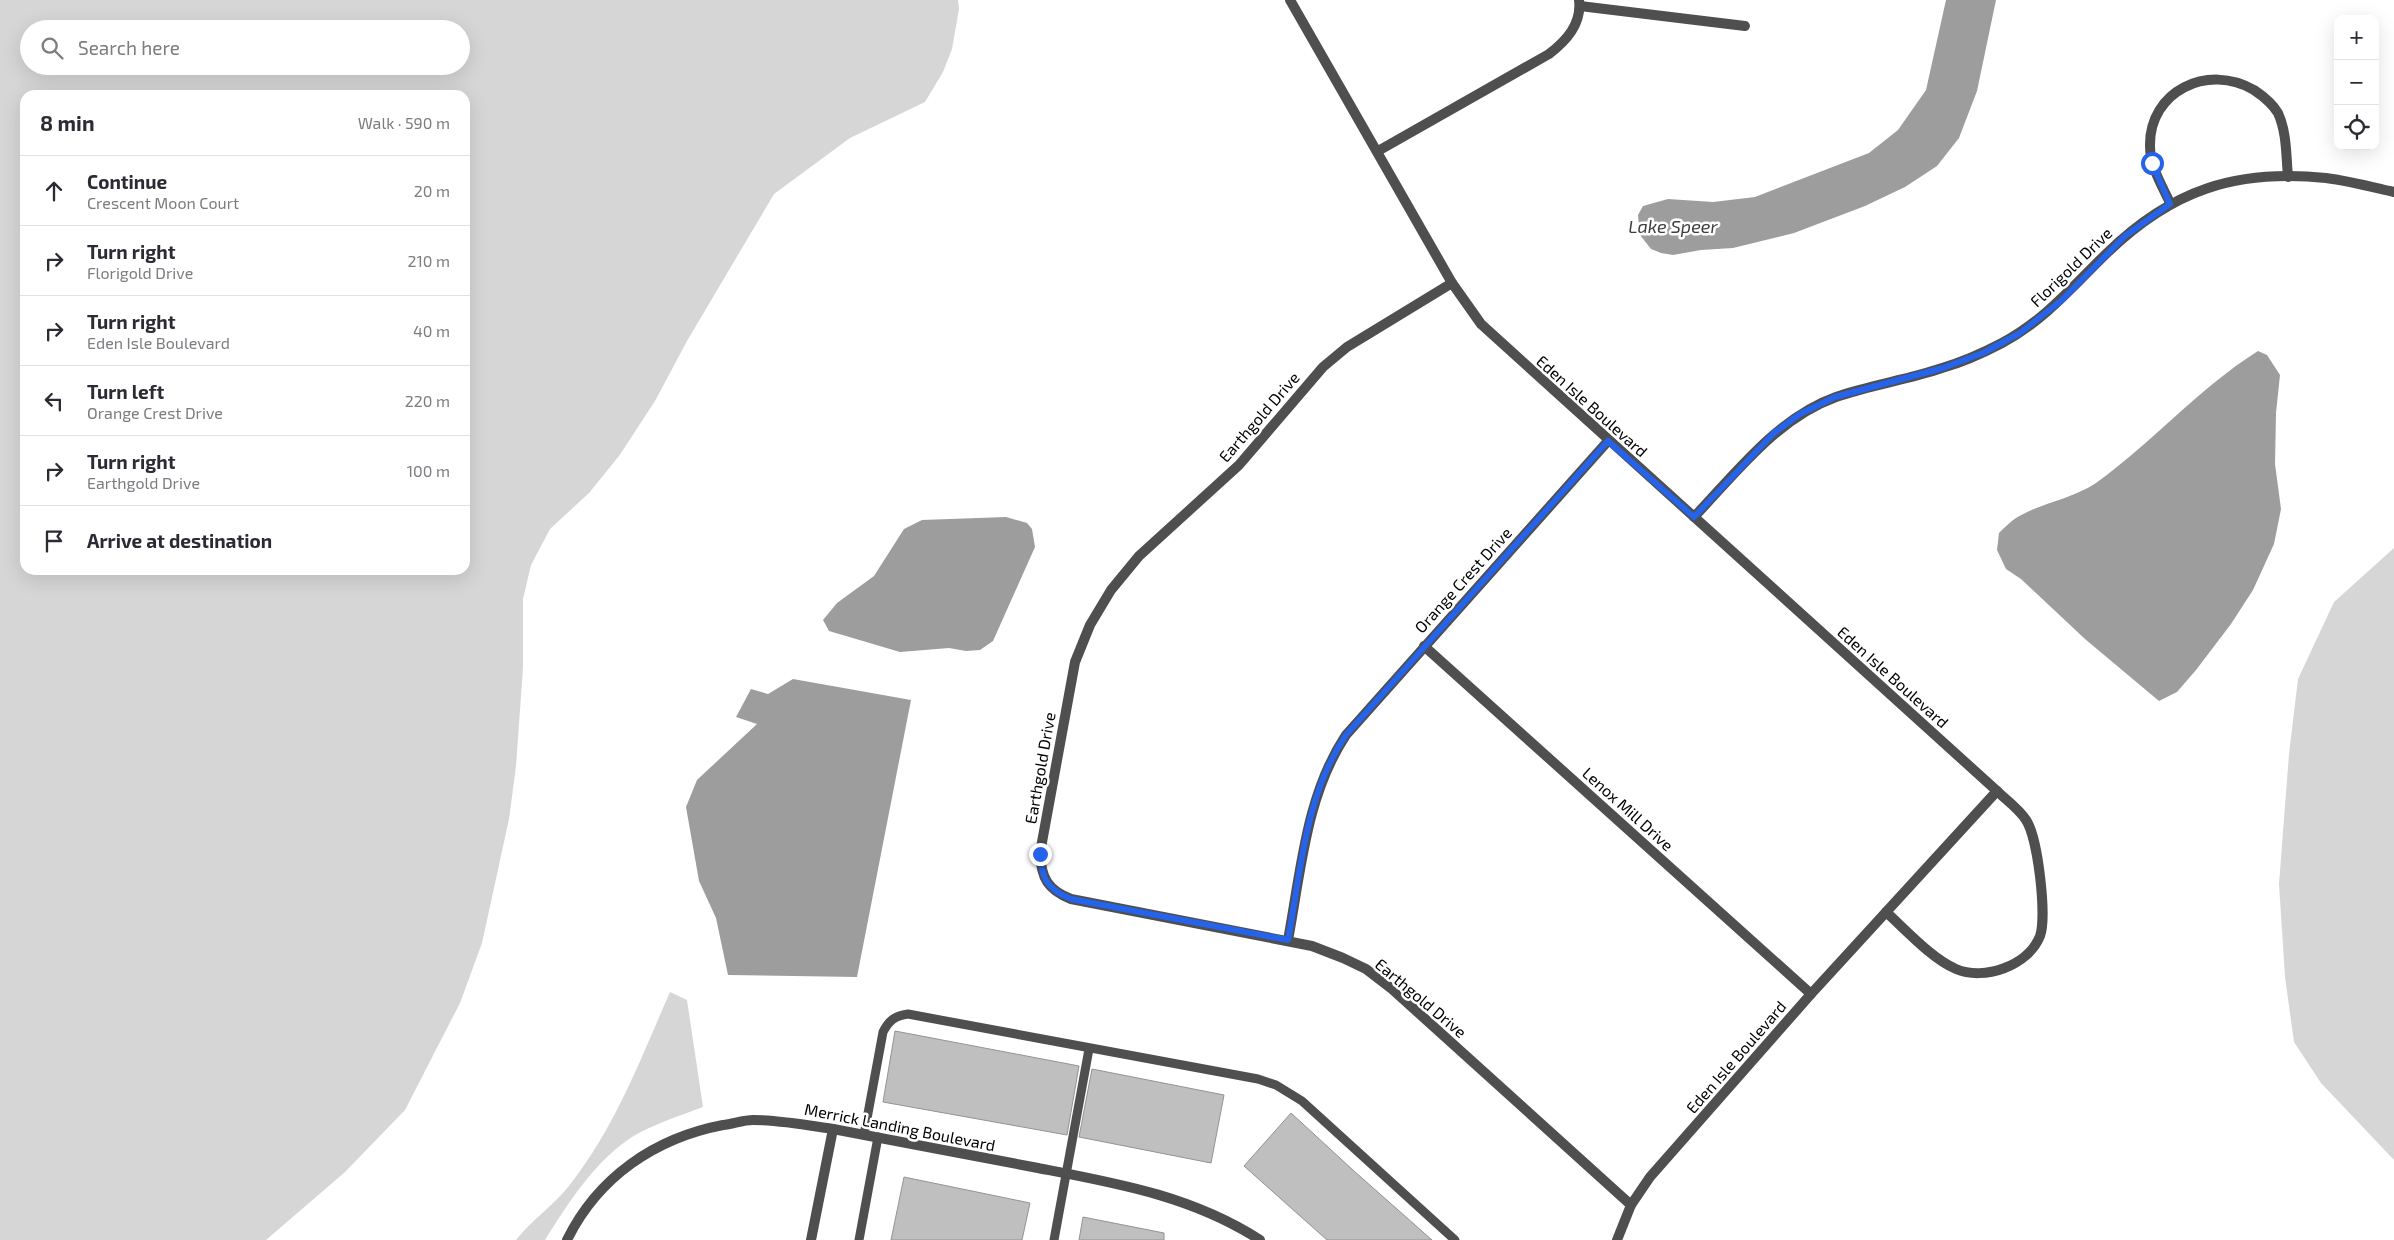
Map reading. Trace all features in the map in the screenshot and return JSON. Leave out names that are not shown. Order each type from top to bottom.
[{"type":"street","name":"Eden Isle Boulevard","points":[[1290,0],[1452,283],[1481,324],[1608,441],[1997,791],[1811,994],[1650,1177],[1631,1205],[1617,1240]]},
{"type":"street","points":[[1378,151],[1549,54],[1565,41],[1576,24],[1580,3],[1745,26]]},
{"type":"street","points":[[2170,204],[2152,163],[2150,146],[2153,126],[2162,108],[2173,94],[2192,82],[2209,79],[2230,80],[2246,85],[2265,97],[2277,112],[2285,131],[2288,177]]},
{"type":"street","name":"Florigold Drive","points":[[1694,517],[1774,433],[1800,414],[1835,397],[1943,368],[1983,353],[2020,333],[2062,300],[2125,236],[2170,204],[2227,182],[2261,177],[2327,178],[2394,192]]},
{"type":"street","name":"Earthgold Drive","points":[[1452,283],[1347,347],[1323,367],[1239,465],[1139,556],[1107,597],[1090,625],[1075,662],[1040,854],[1040,869],[1048,884],[1057,893],[1071,899],[1288,940],[1343,958],[1366,970],[1392,989],[1631,1205]]},
{"type":"street","name":"Orange Crest Drive","points":[[1288,940],[1313,806],[1332,755],[1346,735],[1424,646],[1608,441]]},
{"type":"street","name":"Lenox Mill Drive","points":[[1424,646],[1811,994]]},
{"type":"street","points":[[1886,912],[1933,954],[1954,968],[1969,973],[1988,973],[2002,968],[2029,952],[2040,936],[2043,920],[2036,847],[2027,821],[1997,791]]},
{"type":"street","name":"Merrick Landing Boulevard","points":[[567,1240],[577,1219],[599,1192],[625,1166],[672,1139],[704,1129],[751,1120],[787,1121],[1120,1183],[1184,1202],[1240,1227],[1260,1240]]},
{"type":"street","points":[[811,1240],[833,1129]]},
{"type":"lane","points":[[864,1135],[883,1032],[889,1021],[898,1015],[908,1014],[1258,1079],[1287,1090],[1302,1101],[1455,1240]]},
{"type":"lane","points":[[1054,1240],[1090,1049]]},
{"type":"lane","points":[[858,1240],[878,1137]]},
{"type":"lane","points":[[1438,1240],[1446,1232]]},
{"type":"shaded area","points":[[0,0],[958,0],[959,9],[952,49],[943,72],[925,102],[850,138],[774,194],[687,341],[655,401],[619,456],[589,493],[550,529],[531,565],[523,599],[523,668],[516,766],[509,819],[482,943],[460,1003],[405,1110],[345,1172],[266,1240],[0,1240]]},
{"type":"shaded area","points":[[2394,548],[2394,1160],[2321,1083],[2294,1042],[2285,977],[2279,884],[2289,754],[2298,679],[2334,602]]},
{"type":"shaded area","points":[[670,992],[687,1000],[703,1107],[649,1128],[619,1147],[594,1170],[545,1240],[516,1240],[566,1190],[602,1138],[627,1090]]},
{"type":"water","name":"Lake Speer","points":[[1946,0],[1996,0],[1977,91],[1959,138],[1937,166],[1905,187],[1865,206],[1794,233],[1733,248],[1701,250],[1673,255],[1651,249],[1640,235],[1638,215],[1643,206],[1668,199],[1713,202],[1755,197],[1869,153],[1898,130],[1926,90]]},
{"type":"water","points":[[2258,351],[2267,355],[2280,375],[2276,413],[2275,464],[2281,509],[2274,544],[2253,590],[2231,624],[2177,692],[2159,701],[2085,639],[2021,579],[2006,569],[1997,550],[1999,533],[2025,513],[2076,494],[2096,483],[2216,381]]},
{"type":"water","points":[[1006,517],[1027,523],[1032,529],[1035,547],[993,641],[980,650],[966,651],[949,648],[900,652],[829,631],[823,620],[837,603],[874,576],[904,529],[922,520]]},
{"type":"water","points":[[793,679],[911,700],[857,977],[728,975],[716,918],[699,881],[686,807],[697,780],[757,724],[736,717],[751,689],[768,694]]},
{"type":"building","points":[[895,1031],[1079,1066],[1067,1135],[883,1102]]},
{"type":"building","points":[[1092,1069],[1224,1095],[1211,1163],[1079,1137]]},
{"type":"building","points":[[1291,1113],[1432,1240],[1327,1240],[1244,1166]]},
{"type":"building","points":[[904,1177],[1030,1203],[1022,1240],[891,1240]]},
{"type":"building","points":[[1083,1217],[1164,1233],[1164,1240],[1079,1240]]},
{"type":"route","points":[[1040,854],[1040,869],[1048,884],[1057,893],[1071,899],[1288,940],[1313,806],[1332,755],[1346,735],[1424,646],[1608,441],[1694,517],[1774,433],[1800,414],[1835,397],[1943,368],[1983,353],[2020,333],[2062,300],[2094,265],[2125,236],[2170,204],[2152,163]]}]
